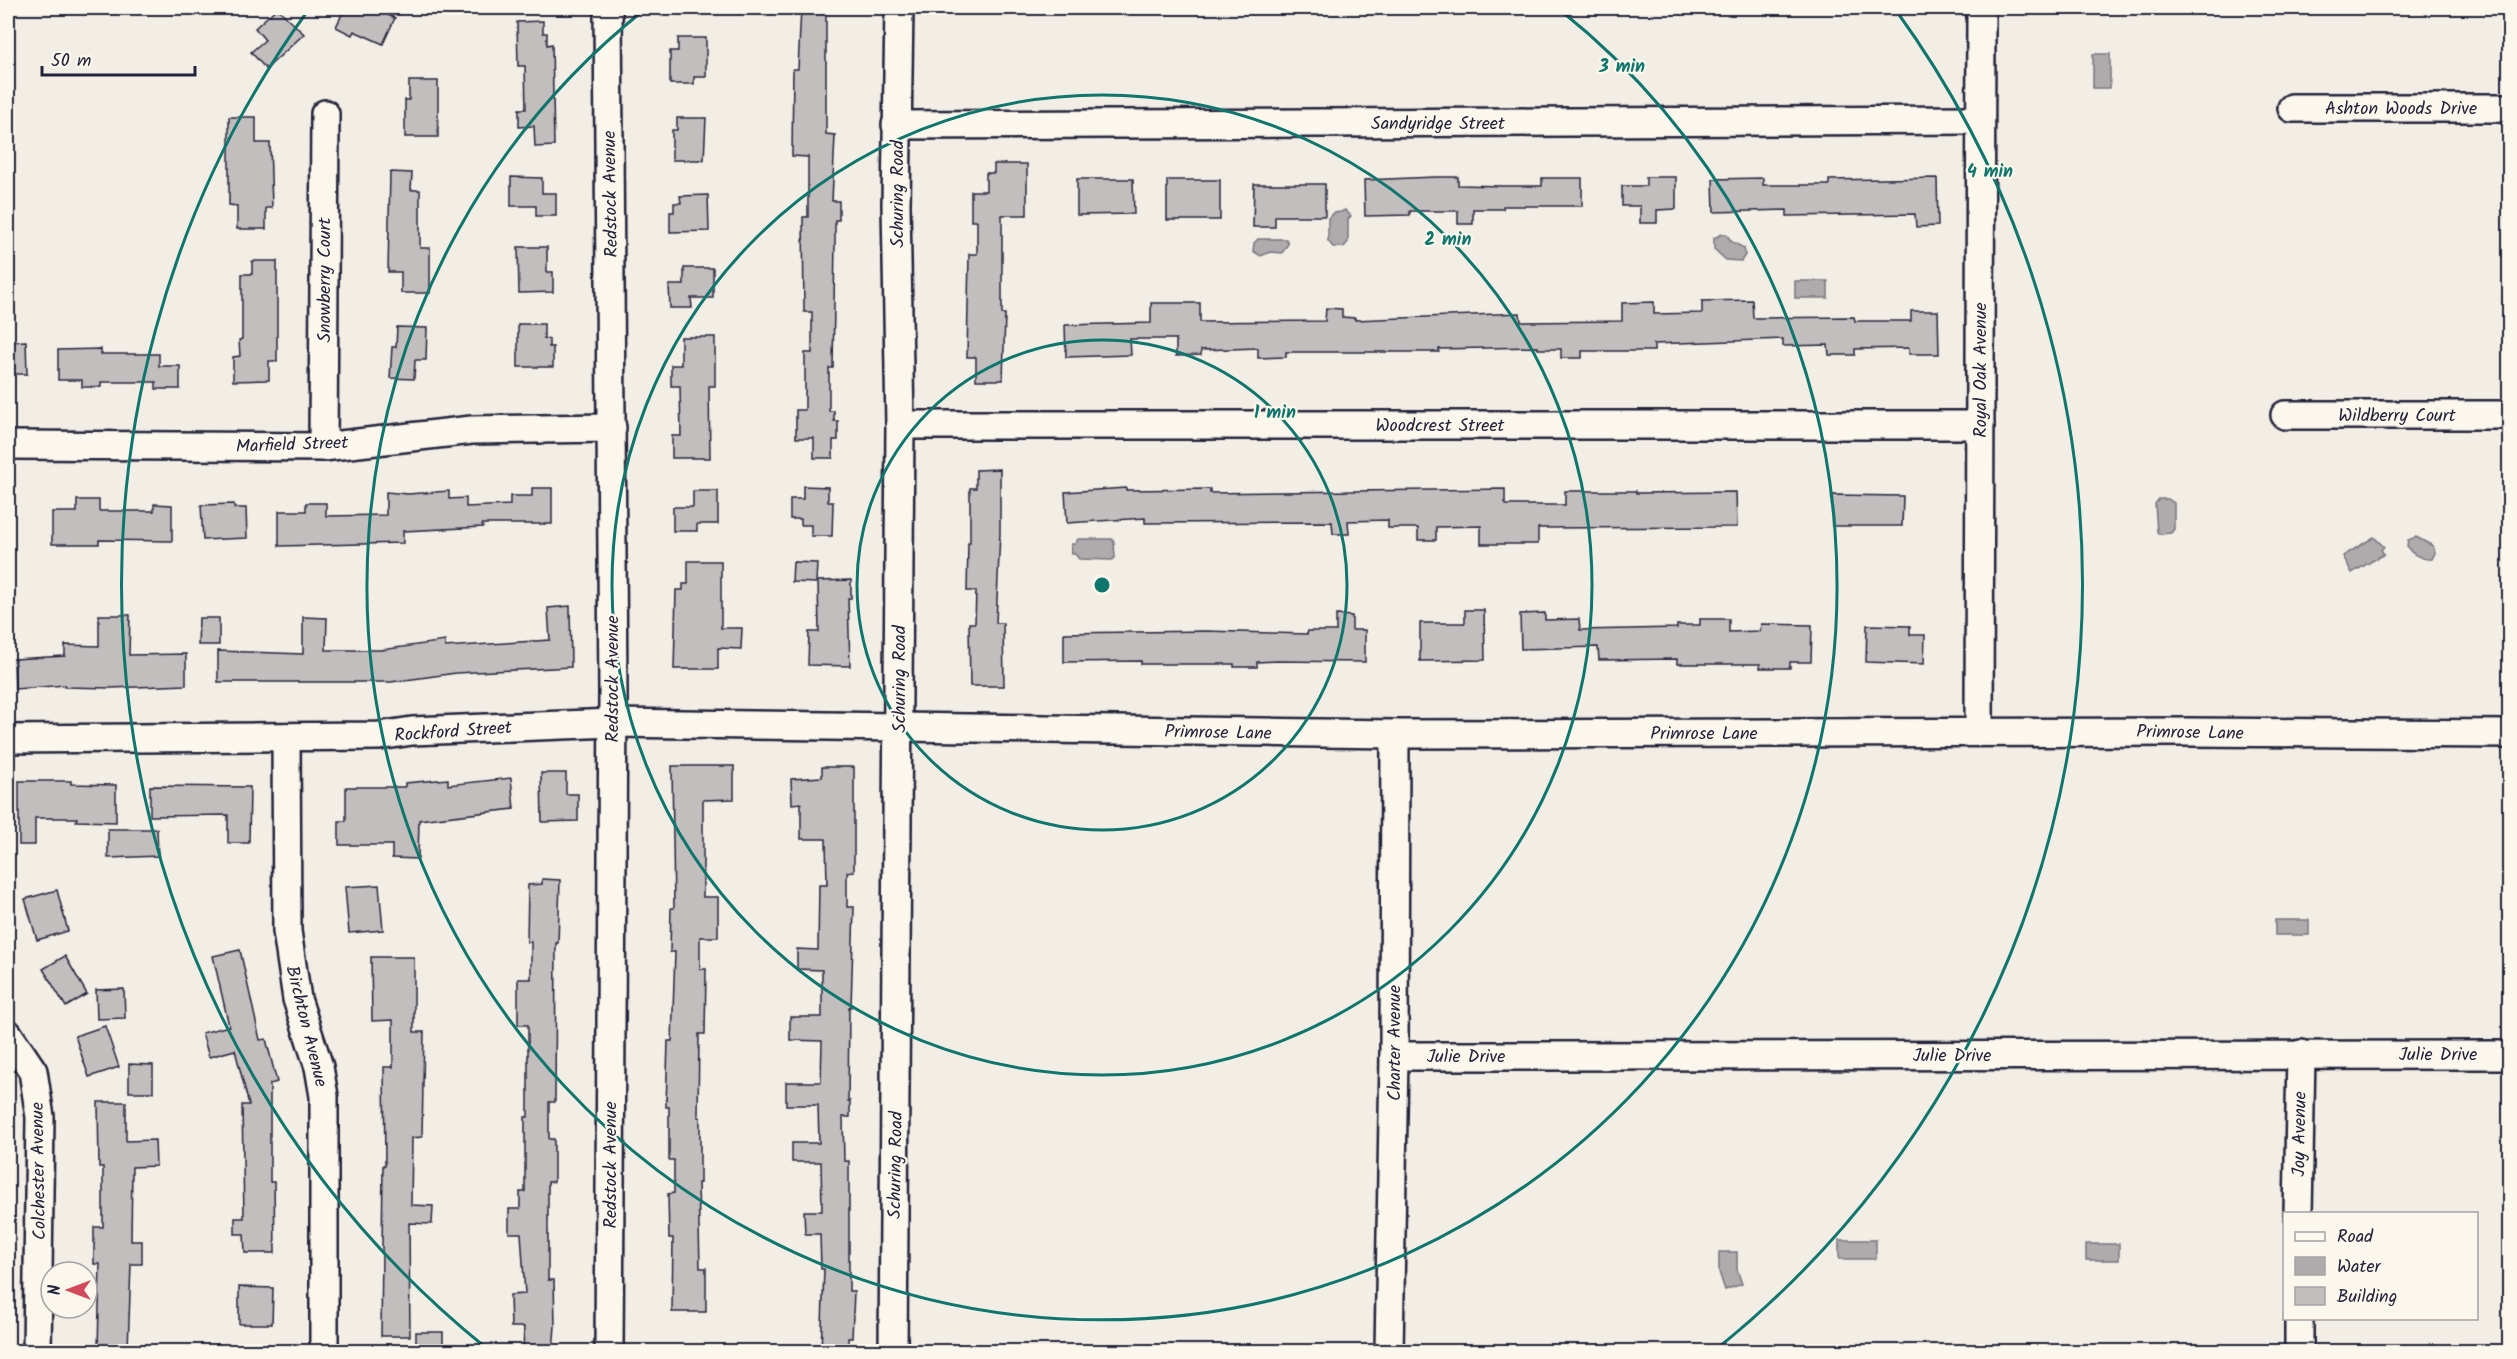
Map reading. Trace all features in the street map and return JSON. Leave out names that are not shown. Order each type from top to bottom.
[{"type":"street","name":"Redstock Avenue","points":[[608,8],[613,723],[609,1352]]},
{"type":"street","name":"Schuring Road","points":[[893,1352],[899,729],[900,425],[896,125],[899,8]]},
{"type":"street","name":"Royal Oak Avenue","points":[[1979,732],[1979,120],[1982,8]]},
{"type":"street","name":"Ashton Woods Drive","points":[[2292,108],[2510,108]]},
{"type":"street","name":"Snowberry Court","points":[[323,447],[325,114]]},
{"type":"street","name":"Sandyridge Street","points":[[896,125],[1979,120]]},
{"type":"street","name":"Wildberry Court","points":[[2285,415],[2510,415]]},
{"type":"street","name":"Woodcrest Street","points":[[900,425],[1980,424]]},
{"type":"street","name":"Marfield Street","points":[[8,445],[323,447],[472,430],[612,428]]},
{"type":"street","name":"Rockford Street","points":[[8,739],[379,736],[412,731],[613,723],[899,729]]},
{"type":"street","name":"Primrose Lane","points":[[899,729],[1395,734],[1979,732],[2510,734]]},
{"type":"street","name":"Charter Avenue","points":[[1389,1352],[1394,1056],[1395,734]]},
{"type":"street","name":"Birchton Avenue","points":[[286,737],[287,931],[297,999],[319,1067],[324,1096],[324,1352]]},
{"type":"street","name":"Colchester Avenue","points":[[8,1034],[33,1071],[40,1117],[38,1352]]},
{"type":"street","name":"Joy Avenue","points":[[2298,1212],[2301,1054]]},
{"type":"street","name":"Julie Drive","points":[[1394,1056],[2510,1055]]},
{"type":"street","points":[[2299,1320],[2299,1352]]},
{"type":"water","points":[[2093,54],[2110,54],[2110,88],[2093,88]]},
{"type":"water","points":[[1345,210],[1351,216],[1348,219],[1348,242],[1344,247],[1333,247],[1328,241],[1328,218],[1334,213]]},
{"type":"water","points":[[1726,234],[1732,242],[1744,248],[1745,255],[1741,261],[1726,260],[1714,249],[1714,238]]},
{"type":"water","points":[[1258,239],[1286,239],[1288,244],[1282,253],[1270,252],[1261,256],[1253,251],[1254,243]]},
{"type":"water","points":[[1795,281],[1828,281],[1828,298],[1795,298]]},
{"type":"water","points":[[2159,499],[2168,499],[2174,503],[2174,529],[2171,533],[2157,532],[2155,504]]},
{"type":"water","points":[[2374,537],[2384,547],[2381,550],[2384,554],[2352,573],[2343,556]]},
{"type":"water","points":[[2416,537],[2433,546],[2435,553],[2432,559],[2425,559],[2411,552],[2407,546],[2408,540]]},
{"type":"water","points":[[1078,539],[1112,539],[1115,557],[1112,560],[1079,559],[1072,554],[1071,544],[1075,544]]},
{"type":"water","points":[[2275,920],[2309,920],[2309,935],[2275,935]]},
{"type":"water","points":[[1839,1240],[1876,1240],[1876,1259],[1839,1259]]},
{"type":"water","points":[[2086,1244],[2119,1244],[2119,1260],[2086,1260]]},
{"type":"water","points":[[1719,1252],[1737,1252],[1737,1269],[1742,1284],[1725,1290],[1719,1272]]},
{"type":"building","points":[[277,8],[304,34],[266,69],[251,52],[265,40],[255,28]]},
{"type":"building","points":[[345,8],[371,8],[395,18],[383,44],[354,31],[352,35],[336,27]]},
{"type":"building","points":[[801,8],[826,8],[826,134],[835,135],[832,201],[839,201],[839,220],[835,220],[833,368],[829,368],[829,411],[834,411],[834,421],[838,421],[838,440],[833,440],[833,458],[814,458],[814,438],[796,438],[796,410],[805,410],[805,353],[812,353],[812,312],[804,312],[803,217],[808,217],[808,157],[792,156],[793,69],[798,69]]},
{"type":"building","points":[[543,21],[543,33],[547,33],[547,45],[552,44],[554,146],[535,147],[534,126],[519,127],[519,109],[526,109],[525,66],[518,66],[517,22]]},
{"type":"building","points":[[678,38],[706,38],[706,77],[694,77],[694,84],[670,84],[670,51],[678,51]]},
{"type":"building","points":[[409,81],[438,81],[438,137],[405,137],[405,100],[409,100]]},
{"type":"building","points":[[229,117],[256,117],[256,143],[270,143],[272,208],[266,208],[266,229],[237,229],[237,206],[229,205]]},
{"type":"building","points":[[677,118],[706,118],[704,160],[672,160],[672,130],[677,130]]},
{"type":"building","points":[[994,164],[1027,164],[1027,215],[1002,215],[1002,314],[1005,314],[1003,380],[976,380],[976,357],[967,357],[969,254],[977,254],[977,221],[971,221],[971,191],[986,191],[986,173],[994,173]]},
{"type":"building","points":[[390,172],[412,173],[411,190],[420,190],[420,248],[430,248],[430,293],[401,293],[401,272],[388,272]]},
{"type":"building","points":[[511,177],[542,178],[542,193],[556,193],[556,216],[536,216],[536,206],[511,206]]},
{"type":"building","points":[[1458,177],[1458,185],[1503,186],[1542,186],[1542,178],[1582,178],[1582,206],[1503,206],[1503,209],[1473,209],[1473,224],[1458,224],[1458,211],[1410,211],[1410,215],[1365,216],[1364,180]]},
{"type":"building","points":[[1646,177],[1676,177],[1676,209],[1657,210],[1657,223],[1640,223],[1640,206],[1622,206],[1622,186],[1646,186]]},
{"type":"building","points":[[1763,178],[1763,185],[1829,185],[1829,180],[1937,178],[1938,226],[1916,227],[1915,214],[1787,216],[1787,210],[1714,212],[1713,179]]},
{"type":"building","points":[[1077,179],[1133,179],[1134,214],[1077,215]]},
{"type":"building","points":[[1167,180],[1220,180],[1220,220],[1167,220]]},
{"type":"building","points":[[1254,184],[1325,184],[1325,216],[1275,216],[1275,227],[1253,227]]},
{"type":"building","points":[[708,195],[709,231],[670,232],[670,212],[674,212],[674,203],[681,203],[680,196]]},
{"type":"building","points":[[518,247],[547,247],[547,272],[553,272],[553,292],[519,293]]},
{"type":"building","points":[[252,261],[277,261],[277,361],[269,361],[269,380],[233,381],[233,357],[240,356],[239,340],[242,339],[242,274],[252,274]]},
{"type":"building","points":[[684,268],[713,268],[713,298],[691,298],[692,308],[670,308],[669,285],[684,285]]},
{"type":"building","points":[[1752,300],[1753,318],[1854,317],[1855,321],[1911,321],[1911,311],[1938,311],[1939,354],[1909,354],[1909,348],[1855,349],[1855,355],[1829,355],[1828,345],[1783,346],[1783,339],[1654,344],[1654,351],[1582,351],[1582,358],[1561,358],[1561,349],[1538,349],[1538,347],[1439,349],[1439,352],[1286,352],[1286,357],[1258,358],[1258,348],[1201,350],[1201,355],[1176,356],[1176,339],[1130,339],[1131,355],[1066,357],[1065,325],[1151,323],[1151,303],[1200,303],[1200,322],[1325,321],[1326,308],[1342,309],[1342,317],[1355,318],[1355,320],[1520,313],[1521,322],[1622,321],[1622,303],[1654,302],[1654,314],[1702,313],[1702,301]]},
{"type":"building","points":[[518,324],[544,324],[544,339],[549,339],[549,347],[553,347],[553,367],[518,367]]},
{"type":"building","points":[[397,327],[427,328],[426,360],[415,360],[414,379],[390,378],[392,347],[396,347]]},
{"type":"building","points":[[681,337],[715,337],[715,386],[709,386],[710,458],[672,458],[672,436],[681,436],[680,386],[671,386],[671,365],[681,365]]},
{"type":"building","points":[[26,341],[27,374],[8,374],[8,342]]},
{"type":"building","points":[[101,349],[101,354],[159,354],[159,366],[180,366],[180,389],[156,389],[156,382],[101,382],[101,387],[82,387],[82,380],[58,380],[58,350]]},
{"type":"building","points":[[1000,469],[996,623],[1003,623],[1004,686],[970,686],[969,623],[975,623],[976,591],[967,591],[970,488],[976,488],[976,470]]},
{"type":"building","points":[[803,486],[828,487],[828,502],[833,502],[832,536],[811,536],[811,525],[801,525],[801,519],[790,519],[790,499],[803,499]]},
{"type":"building","points":[[532,488],[552,488],[552,524],[482,524],[483,527],[403,531],[403,543],[279,546],[279,511],[306,511],[306,503],[326,503],[326,516],[386,515],[386,492],[408,494],[449,491],[449,499],[466,498],[466,507],[510,505],[510,496],[532,496]]},
{"type":"building","points":[[1126,488],[1126,490],[1210,489],[1210,493],[1505,489],[1505,505],[1565,505],[1565,491],[1736,492],[1737,527],[1538,528],[1538,544],[1481,544],[1481,526],[1436,527],[1436,540],[1418,540],[1418,528],[1388,528],[1388,520],[1348,521],[1349,534],[1333,534],[1332,522],[1145,523],[1145,518],[1067,523],[1065,492]]},
{"type":"building","points":[[693,491],[718,491],[718,524],[697,524],[697,531],[673,531],[673,507],[693,507]]},
{"type":"building","points":[[1832,495],[1903,496],[1902,526],[1832,526]]},
{"type":"building","points":[[77,500],[99,500],[99,511],[154,511],[154,504],[172,505],[172,541],[99,540],[99,544],[52,544],[52,512],[77,512]]},
{"type":"building","points":[[234,504],[234,508],[246,508],[247,538],[203,540],[201,505]]},
{"type":"building","points":[[688,561],[721,561],[721,628],[742,628],[741,649],[718,648],[718,669],[674,669],[676,590],[683,590],[683,584],[688,584]]},
{"type":"building","points":[[793,562],[817,563],[816,583],[792,582]]},
{"type":"building","points":[[851,580],[851,598],[848,598],[850,666],[808,665],[809,632],[819,632],[818,581]]},
{"type":"building","points":[[570,606],[571,667],[456,673],[391,682],[218,682],[218,651],[303,654],[303,617],[327,618],[326,650],[381,650],[445,641],[445,647],[550,640],[548,608]]},
{"type":"building","points":[[1465,610],[1484,610],[1485,660],[1420,661],[1420,623],[1465,623]]},
{"type":"building","points":[[1545,613],[1545,620],[1579,619],[1580,630],[1677,628],[1677,625],[1700,625],[1700,619],[1729,619],[1729,632],[1760,631],[1761,624],[1812,625],[1811,662],[1790,662],[1790,668],[1760,668],[1760,664],[1677,664],[1677,659],[1599,660],[1598,647],[1521,649],[1520,614]]},
{"type":"building","points":[[99,615],[130,615],[129,655],[186,654],[186,685],[111,688],[65,687],[65,685],[15,689],[14,659],[65,656],[65,645],[99,646]]},
{"type":"building","points":[[1336,615],[1352,616],[1352,630],[1365,630],[1365,662],[1277,661],[1257,662],[1257,667],[1234,667],[1234,664],[1141,664],[1141,661],[1064,662],[1064,633],[1206,631],[1307,634],[1308,631],[1336,631]]},
{"type":"building","points":[[199,618],[219,618],[219,645],[198,645]]},
{"type":"building","points":[[1867,625],[1910,626],[1910,635],[1925,635],[1924,664],[1866,662]]},
{"type":"building","points":[[672,766],[734,766],[734,799],[703,800],[703,897],[718,897],[718,937],[700,937],[700,969],[706,969],[705,1034],[699,1034],[700,1183],[698,1183],[700,1268],[706,1268],[706,1312],[672,1312],[673,1238],[669,1238],[668,1194],[674,1193],[674,1160],[669,1160],[669,1107],[666,1107],[668,1041],[672,1041],[675,952],[670,952],[671,908],[674,908]]},
{"type":"building","points":[[822,767],[854,767],[854,871],[847,872],[847,907],[854,907],[851,1007],[849,1007],[848,1101],[850,1101],[850,1117],[843,1117],[844,1161],[849,1161],[849,1291],[854,1291],[852,1338],[848,1338],[848,1352],[821,1352],[824,1269],[821,1269],[820,1234],[805,1234],[804,1211],[822,1211],[821,1162],[792,1162],[792,1143],[819,1143],[818,1105],[786,1105],[786,1082],[821,1082],[822,1041],[790,1040],[790,1017],[822,1017],[822,970],[797,969],[797,949],[818,950],[819,885],[827,885],[826,839],[801,839],[801,803],[792,804],[791,779],[822,777]]},
{"type":"building","points":[[541,773],[566,773],[566,794],[578,794],[578,821],[542,822]]},
{"type":"building","points":[[511,778],[514,809],[419,820],[418,859],[392,858],[392,845],[339,845],[339,821],[346,821],[346,787],[405,787],[405,783],[448,779],[448,785]]},
{"type":"building","points":[[19,781],[71,781],[71,784],[116,785],[116,822],[76,821],[77,818],[35,818],[35,845],[19,845]]},
{"type":"building","points":[[150,786],[250,787],[249,843],[228,843],[228,815],[150,816]]},
{"type":"building","points":[[108,829],[157,829],[158,856],[108,858]]},
{"type":"building","points":[[542,879],[560,880],[558,943],[556,943],[555,1102],[549,1102],[549,1139],[554,1139],[554,1182],[548,1182],[548,1280],[554,1280],[555,1326],[553,1352],[523,1352],[524,1327],[511,1327],[510,1295],[525,1294],[521,1233],[509,1233],[509,1209],[520,1209],[520,1192],[525,1192],[525,1117],[528,1117],[528,1025],[518,1025],[518,979],[531,979],[531,942],[527,942],[528,885],[542,884]]},
{"type":"building","points":[[379,885],[383,930],[349,933],[345,887]]},
{"type":"building","points":[[57,890],[68,931],[37,940],[25,899]]},
{"type":"building","points":[[240,950],[260,1040],[266,1039],[277,1082],[270,1084],[270,1182],[274,1182],[275,1253],[245,1253],[244,1234],[235,1234],[235,1218],[244,1218],[242,1105],[249,1105],[235,1050],[209,1057],[202,1033],[229,1026],[213,956]]},
{"type":"building","points":[[65,956],[87,994],[66,1007],[43,969]]},
{"type":"building","points":[[371,957],[414,957],[414,1032],[424,1032],[422,1137],[412,1138],[411,1205],[433,1206],[432,1224],[409,1223],[410,1336],[381,1336],[383,1165],[385,1165],[384,1067],[393,1067],[393,1020],[372,1021]]},
{"type":"building","points":[[124,989],[125,1018],[97,1019],[96,990]]},
{"type":"building","points":[[105,1026],[119,1067],[89,1077],[75,1036]]},
{"type":"building","points":[[129,1064],[153,1065],[153,1092],[129,1092]]},
{"type":"building","points":[[98,1102],[126,1102],[126,1141],[155,1140],[156,1166],[132,1167],[131,1241],[142,1241],[142,1264],[131,1264],[128,1349],[98,1349],[100,1264],[99,1260],[94,1260],[94,1227],[103,1227],[103,1167],[99,1167]]},
{"type":"building","points":[[239,1287],[273,1288],[272,1324],[239,1324]]},
{"type":"building","points":[[416,1332],[443,1332],[443,1352],[416,1352]]}]
